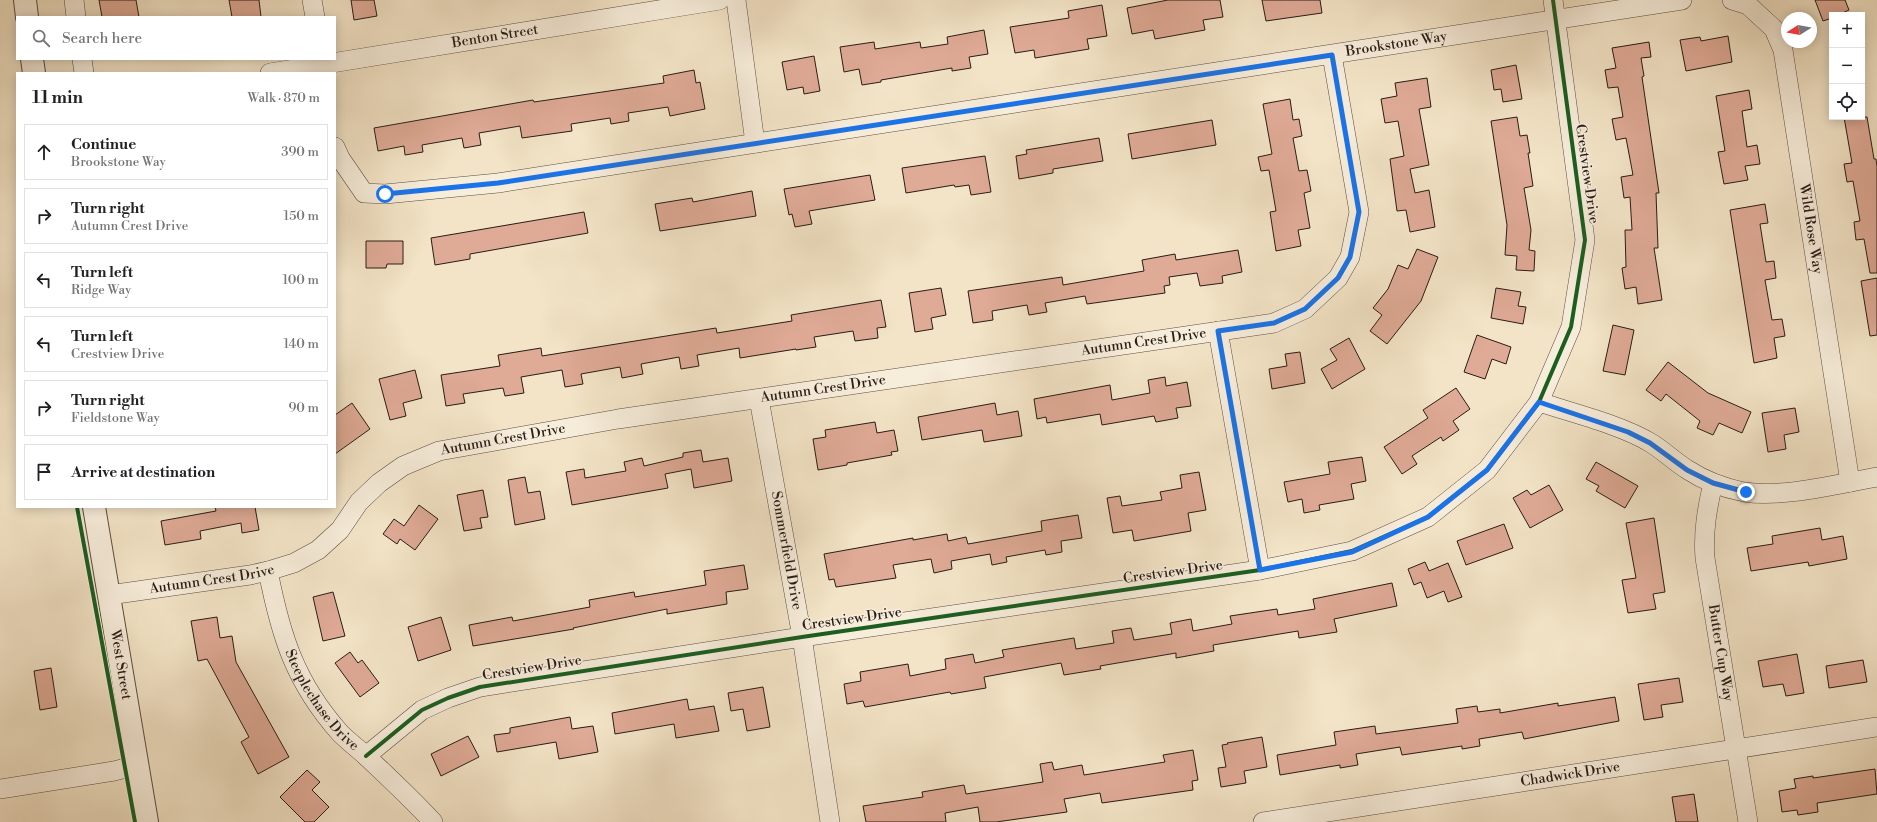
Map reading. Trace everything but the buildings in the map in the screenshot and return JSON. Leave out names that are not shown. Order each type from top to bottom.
[{"type":"street","points":[[25,0],[28,16]]},
{"type":"street","points":[[74,0],[76,16]]},
{"type":"street","points":[[312,0],[315,16]]},
{"type":"street","name":"Benton Street","points":[[277,72],[720,0]]},
{"type":"street","points":[[736,0],[755,143]]},
{"type":"street","name":"Crestview Drive","points":[[366,756],[422,710],[448,698],[480,687],[802,637],[1260,570],[1352,552],[1428,517],[1487,470],[1539,402],[1571,327],[1585,240],[1553,0]]},
{"type":"street","points":[[1556,20],[1682,0]]},
{"type":"street","name":"Wild Rose Way","points":[[1732,0],[1748,5],[1774,29],[1783,50],[1850,482]]},
{"type":"street","name":"Brookstone Way","points":[[336,149],[340,158],[364,193],[385,194],[498,183],[1556,20]]},
{"type":"street","name":"Autumn Crest Drive","points":[[109,595],[268,571],[294,563],[318,550],[340,530],[359,502],[379,483],[403,466],[439,451],[618,419],[1274,323],[1305,309],[1338,278],[1350,257],[1359,212],[1332,55]]},
{"type":"street","points":[[32,60],[34,72]]},
{"type":"street","points":[[82,60],[84,72]]},
{"type":"street","points":[[1218,331],[1260,570]]},
{"type":"street","name":"Sommerfield Drive","points":[[759,399],[802,637],[830,822]]},
{"type":"street","points":[[1539,402],[1628,432],[1650,443],[1687,470],[1713,483],[1746,492],[1770,494],[1877,477]]},
{"type":"street","name":"Butter Cup Way","points":[[1713,483],[1707,511],[1704,536],[1705,558],[1748,822]]},
{"type":"street","name":"West Street","points":[[94,508],[147,822]]},
{"type":"street","name":"Steeplechase Drive","points":[[268,571],[277,614],[287,648],[300,676],[320,707],[341,734],[366,756],[433,822]]},
{"type":"street","name":"Chadwick Drive","points":[[1263,822],[1877,727]]},
{"type":"street","points":[[0,789],[114,771],[138,765]]},
{"type":"cycle path","points":[[366,756],[422,710],[448,698],[480,687],[802,637],[1260,570],[1352,551],[1428,517],[1487,470],[1539,402],[1571,327],[1585,240],[1553,0]]},
{"type":"cycle path","points":[[77,508],[135,822]]},
{"type":"route","points":[[385,194],[498,183],[1332,55],[1359,212],[1350,257],[1338,278],[1305,309],[1274,323],[1218,331],[1260,570],[1352,552],[1428,517],[1487,470],[1539,402],[1628,432],[1650,443],[1687,470],[1713,483],[1746,492]]}]
